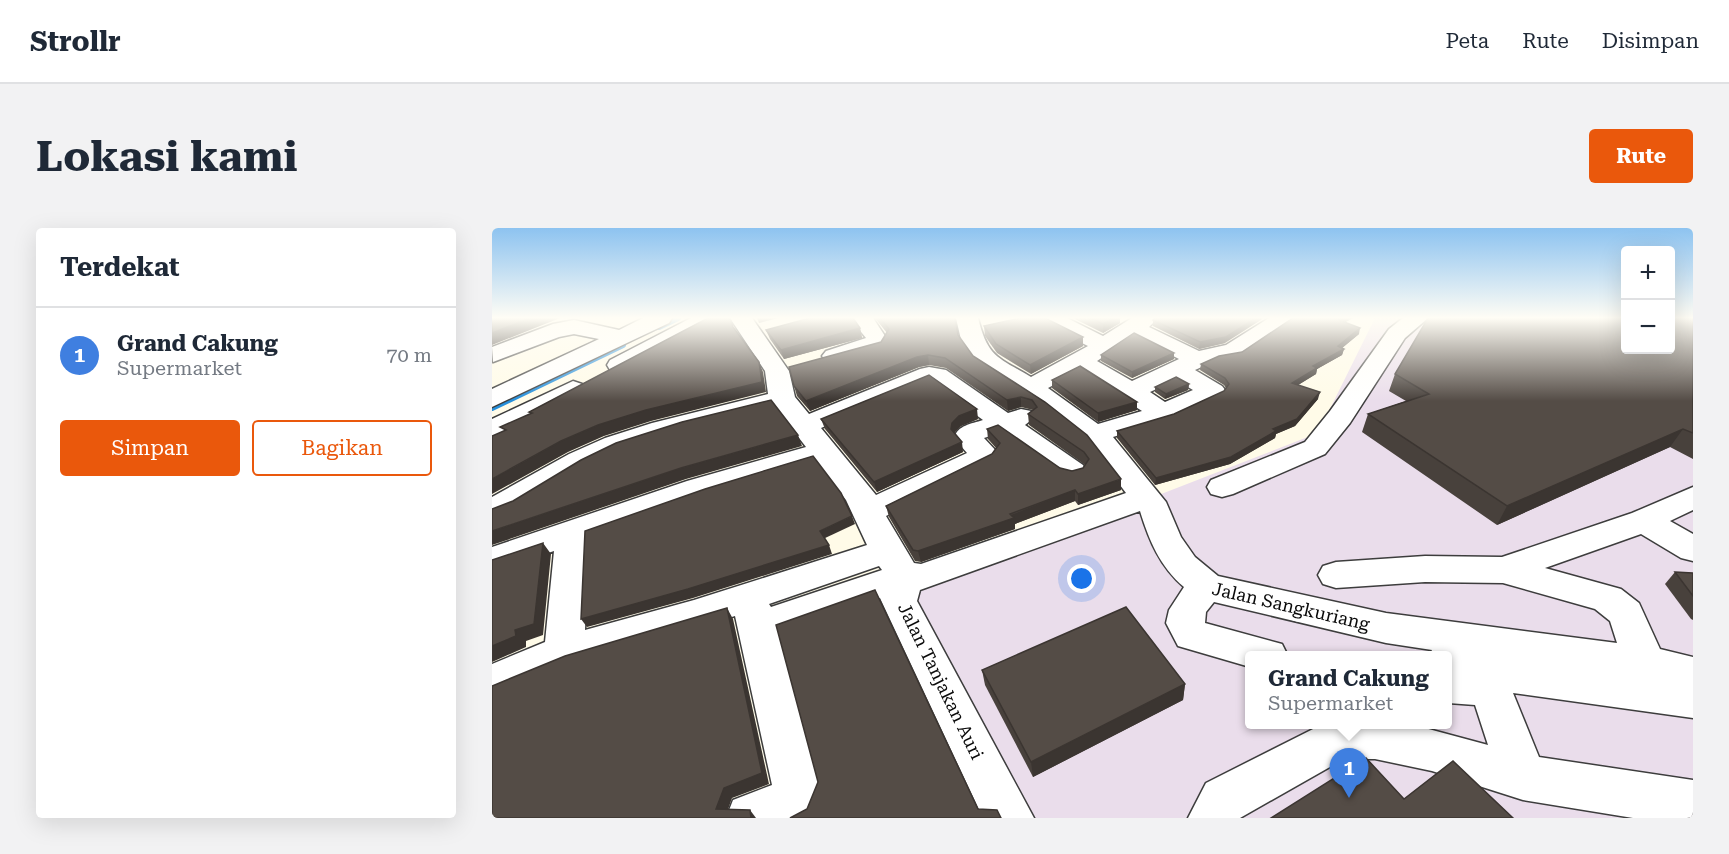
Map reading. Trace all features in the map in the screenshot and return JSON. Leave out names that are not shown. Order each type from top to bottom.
[{"type":"street","points":[[493,355],[518,346]]},
{"type":"street","points":[[576,374],[611,346]]},
{"type":"street","points":[[497,393],[576,374],[643,346]]},
{"type":"street","points":[[492,683],[564,652],[694,615],[754,611],[897,563],[861,497],[802,426],[793,374],[770,346]]},
{"type":"street","points":[[492,510],[529,492],[571,464],[869,346]]},
{"type":"street","name":"Jalan Sangkuriang","points":[[974,346],[984,359],[1056,404],[1094,434],[1155,509],[1165,538],[1199,594],[1673,682]]},
{"type":"street","points":[[1030,388],[1103,346]]},
{"type":"street","points":[[1094,434],[1163,413],[1213,391],[1166,346]]},
{"type":"street","points":[[1131,391],[1217,352],[1232,352],[1241,346]]},
{"type":"street","points":[[1222,487],[1315,448],[1340,417],[1389,346]]},
{"type":"street","points":[[1080,361],[1163,413]]},
{"type":"street","points":[[492,430],[591,380],[576,374]]},
{"type":"street","points":[[802,426],[932,374],[937,375],[1072,471]]},
{"type":"street","points":[[868,512],[982,458],[984,454],[968,438],[969,434],[1056,404]]},
{"type":"street","points":[[492,560],[741,473],[823,451]]},
{"type":"street","points":[[1503,570],[1644,521],[1693,497]]},
{"type":"street","name":"Jalan Tanjakan Auri","points":[[897,563],[922,577],[1145,498]]},
{"type":"street","points":[[1644,521],[1693,549]]},
{"type":"street","points":[[564,652],[573,531]]},
{"type":"street","name":"Jalan Tanjakan Auri","points":[[897,563],[898,601],[1009,818]]},
{"type":"street","points":[[1336,575],[1425,569],[1503,570],[1608,598],[1626,613],[1673,682]]},
{"type":"street","points":[[1199,594],[1183,623],[1185,629],[1192,635],[1250,651]]},
{"type":"street","points":[[751,818],[792,801],[798,793],[754,611]]},
{"type":"street","name":"Jalan Sangkuriang","points":[[1386,628],[1410,644],[1427,651]]},
{"type":"street","points":[[1467,676],[1673,682]]},
{"type":"street","points":[[1467,676],[1523,777]]},
{"type":"street","points":[[1213,818],[1223,800],[1339,738],[1376,738],[1421,748],[1523,777],[1693,804]]},
{"type":"shaded area","points":[[1361,346],[1621,346],[1621,354],[1675,354],[1675,346],[1693,346],[1693,818],[971,818],[881,603],[1318,433]]},
{"type":"building","points":[[656,346],[747,346],[759,362],[762,382],[646,410],[598,425],[561,441],[492,479],[492,436],[506,430],[500,427],[532,413],[529,412]]},
{"type":"building","points":[[778,346],[797,346],[781,350]]},
{"type":"building","points":[[868,346],[966,346],[973,356],[1045,402],[1087,435],[1121,479],[1078,494],[1075,490],[1010,514],[1014,518],[918,551],[913,550],[886,506],[992,454],[1000,443],[987,429],[998,425],[1060,468],[1072,471],[1083,468],[1089,459],[1084,452],[1028,414],[1037,407],[1032,400],[1021,397],[1007,400],[945,358],[928,355],[917,357],[806,401],[794,386],[789,367]]},
{"type":"building","points":[[998,346],[1067,346],[1030,365]]},
{"type":"building","points":[[1115,346],[1159,346],[1174,353],[1132,372],[1101,355]]},
{"type":"building","points":[[1252,346],[1339,346],[1344,349],[1313,366],[1317,368],[1292,383],[1320,392],[1297,419],[1273,429],[1276,431],[1231,457],[1156,478],[1117,431],[1174,414],[1224,391],[1229,384],[1225,378],[1201,364],[1219,356],[1242,352]]},
{"type":"building","points":[[1412,346],[1621,346],[1621,354],[1675,354],[1675,346],[1693,346],[1693,433],[1683,429],[1507,506],[1368,414],[1429,394],[1395,374]]},
{"type":"building","points":[[1080,366],[1137,402],[1098,413],[1052,380]]},
{"type":"building","points":[[929,375],[977,409],[959,416],[952,423],[951,429],[962,442],[874,482],[821,419]]},
{"type":"building","points":[[1176,377],[1189,384],[1166,394],[1155,387]]},
{"type":"building","points":[[771,400],[798,435],[681,468],[492,531],[492,509],[513,501],[581,460],[616,443],[682,422]]},
{"type":"building","points":[[813,456],[841,493],[852,516],[820,531],[829,545],[688,589],[581,619],[585,531],[705,489]]},
{"type":"building","points":[[543,543],[534,624],[515,630],[516,636],[492,646],[492,560]]},
{"type":"building","points":[[1675,572],[1693,573],[1693,596]]},
{"type":"building","points":[[875,590],[978,809],[997,810],[1001,818],[790,818],[807,809],[818,782],[776,625]]},
{"type":"building","points":[[1126,607],[1185,684],[1031,762],[982,670]]},
{"type":"building","points":[[727,608],[762,773],[724,788],[716,809],[750,810],[751,818],[492,818],[492,686],[565,656]]},
{"type":"building","points":[[1366,758],[1404,799],[1453,761],[1513,818],[1271,818]]},
{"type":"waterway","points":[[492,408],[622,346]]},
{"type":"place","name":"Grand Cakung","points":[[1349,798]]}]
